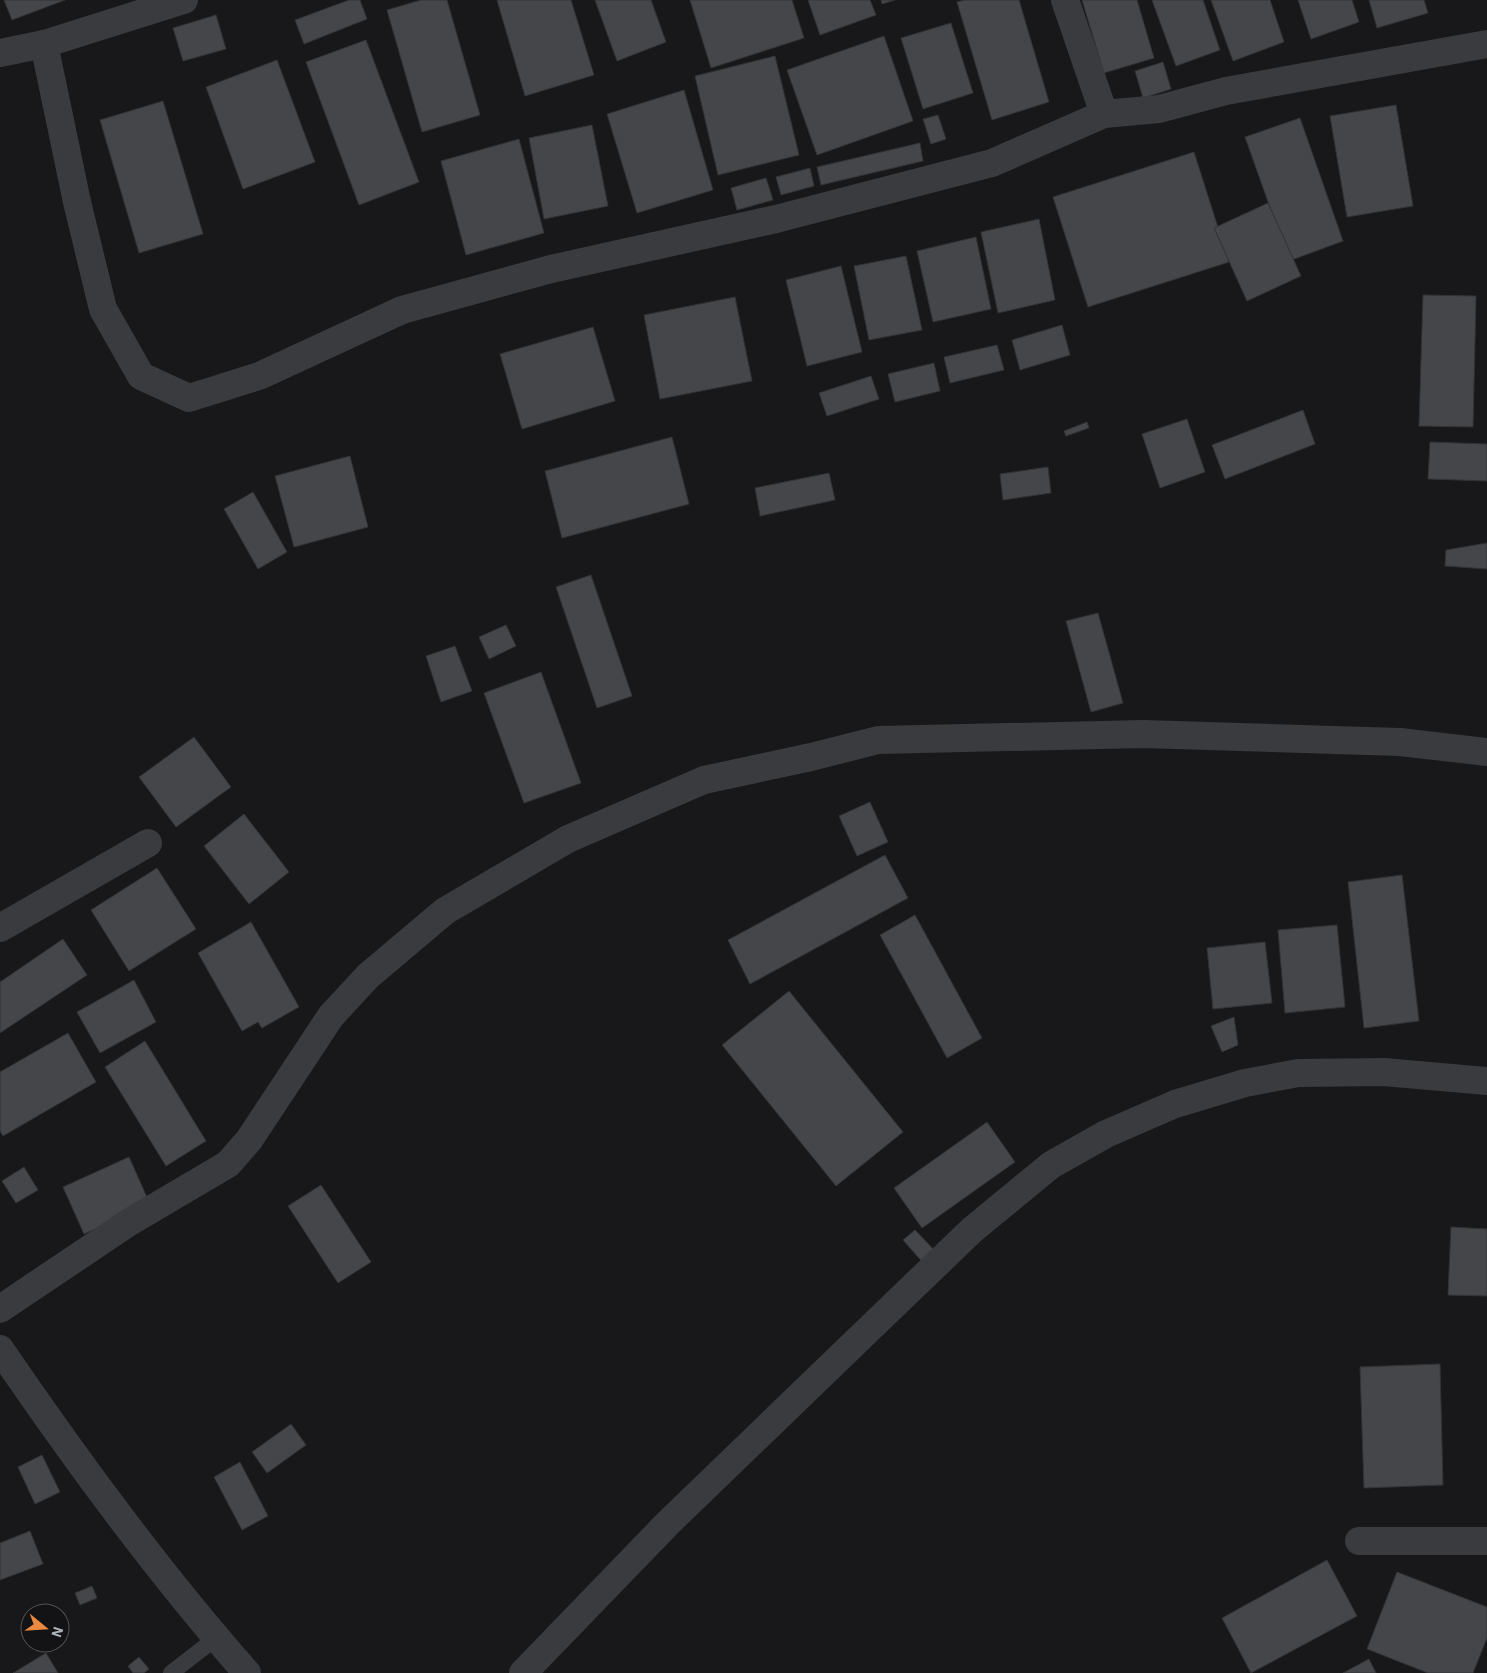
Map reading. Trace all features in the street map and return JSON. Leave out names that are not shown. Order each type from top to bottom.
[{"type":"street","points":[[0,53],[44,44],[184,0]]},
{"type":"street","points":[[1065,0],[1104,114]]},
{"type":"street","points":[[44,44],[77,202],[103,309],[141,376],[189,398],[258,376],[402,310],[551,269],[776,219],[992,163],[1104,114],[1159,109],[1226,91],[1487,44]]},
{"type":"street","points":[[0,1310],[128,1223],[228,1164],[249,1140],[331,1016],[368,976],[445,911],[568,840],[704,780],[812,757],[878,740],[1164,734],[1400,742],[1487,752]]},
{"type":"street","points":[[0,928],[148,843]]},
{"type":"street","points":[[523,1673],[668,1523],[972,1230],[1051,1165],[1106,1134],[1175,1104],[1245,1083],[1298,1073],[1384,1072],[1487,1080]]},
{"type":"street","points":[[0,1350],[49,1421],[150,1558],[247,1673]]},
{"type":"street","points":[[1359,1541],[1487,1541]]},
{"type":"lane","points":[[171,1673],[216,1638]]},
{"type":"building","points":[[4,0],[65,0],[12,20]]},
{"type":"building","points":[[349,0],[360,0],[367,19],[304,44],[295,20]]},
{"type":"building","points":[[421,0],[447,0],[480,115],[422,132],[387,10]]},
{"type":"building","points":[[497,0],[571,0],[594,75],[525,96]]},
{"type":"building","points":[[595,0],[651,0],[666,42],[617,61]]},
{"type":"building","points":[[690,0],[792,0],[804,38],[711,68]]},
{"type":"building","points":[[808,0],[870,0],[876,15],[820,35]]},
{"type":"building","points":[[881,0],[895,0],[882,4]]},
{"type":"building","points":[[965,0],[1019,0],[1049,102],[992,120],[957,2]]},
{"type":"building","points":[[1082,0],[1137,0],[1154,58],[1104,73]]},
{"type":"building","points":[[1152,0],[1203,0],[1220,50],[1176,66]]},
{"type":"building","points":[[1211,0],[1270,0],[1284,42],[1233,61]]},
{"type":"building","points":[[1298,0],[1352,0],[1359,22],[1311,39]]},
{"type":"building","points":[[1369,0],[1424,0],[1428,13],[1377,28]]},
{"type":"building","points":[[216,15],[226,49],[183,61],[173,28]]},
{"type":"building","points":[[951,23],[973,93],[923,109],[901,38]]},
{"type":"building","points":[[884,36],[913,121],[817,155],[787,70]]},
{"type":"building","points":[[366,40],[419,182],[359,205],[306,62]]},
{"type":"building","points":[[775,56],[799,155],[718,175],[695,76]]},
{"type":"building","points":[[277,60],[315,162],[243,189],[206,87]]},
{"type":"building","points":[[1163,62],[1171,89],[1143,98],[1135,71]]},
{"type":"building","points":[[684,90],[713,190],[637,213],[607,114]]},
{"type":"building","points":[[163,101],[203,234],[139,253],[100,120]]},
{"type":"building","points":[[1396,105],[1413,206],[1347,217],[1330,116]]},
{"type":"building","points":[[938,115],[946,139],[931,144],[923,119]]},
{"type":"building","points":[[1300,118],[1343,241],[1289,261],[1245,137]]},
{"type":"building","points":[[592,125],[608,206],[544,219],[529,138]]},
{"type":"building","points":[[519,139],[544,233],[466,255],[441,161]]},
{"type":"building","points":[[920,143],[923,161],[821,185],[817,167]]},
{"type":"building","points":[[1194,152],[1229,262],[1088,307],[1053,197]]},
{"type":"building","points":[[810,168],[814,186],[781,195],[776,177]]},
{"type":"building","points":[[766,178],[773,200],[737,210],[731,188]]},
{"type":"building","points":[[1268,203],[1301,276],[1247,301],[1214,228]]},
{"type":"building","points":[[1039,219],[1055,300],[998,313],[981,232]]},
{"type":"building","points":[[976,237],[991,309],[933,322],[917,251]]},
{"type":"building","points":[[906,256],[922,330],[869,340],[854,266]]},
{"type":"building","points":[[841,266],[862,352],[807,366],[786,280]]},
{"type":"building","points":[[1423,295],[1476,296],[1473,427],[1419,426]]},
{"type":"building","points":[[735,297],[752,381],[660,399],[644,315]]},
{"type":"building","points":[[1062,325],[1070,355],[1020,370],[1012,340]]},
{"type":"building","points":[[593,327],[615,401],[522,429],[500,354]]},
{"type":"building","points":[[997,345],[1004,370],[950,383],[944,357]]},
{"type":"building","points":[[934,363],[940,391],[895,402],[888,374]]},
{"type":"building","points":[[871,376],[879,399],[827,416],[819,393]]},
{"type":"building","points":[[1303,410],[1315,444],[1225,479],[1212,445]]},
{"type":"building","points":[[1187,419],[1205,472],[1160,488],[1142,434]]},
{"type":"building","points":[[1087,422],[1089,428],[1066,436],[1064,431]]},
{"type":"building","points":[[672,437],[689,504],[562,538],[545,471]]},
{"type":"building","points":[[1430,442],[1487,444],[1487,481],[1428,479]]},
{"type":"building","points":[[350,456],[368,527],[294,547],[275,476]]},
{"type":"building","points":[[1048,467],[1051,493],[1003,500],[1000,474]]},
{"type":"building","points":[[829,473],[835,500],[760,516],[755,488]]},
{"type":"building","points":[[253,492],[287,552],[258,569],[224,509]]},
{"type":"building","points":[[1487,543],[1487,569],[1445,566],[1446,550]]},
{"type":"building","points":[[591,575],[632,696],[597,708],[556,587]]},
{"type":"building","points":[[1098,613],[1123,703],[1091,712],[1066,621]]},
{"type":"building","points":[[506,625],[516,646],[489,659],[479,637]]},
{"type":"building","points":[[455,646],[472,691],[441,702],[426,656]]},
{"type":"building","points":[[541,672],[581,783],[524,803],[484,693]]},
{"type":"building","points":[[194,737],[231,787],[176,827],[139,777]]},
{"type":"building","points":[[870,802],[888,842],[857,856],[839,816]]},
{"type":"building","points":[[244,814],[289,872],[249,904],[204,846]]},
{"type":"building","points":[[885,855],[908,898],[750,984],[728,940]]},
{"type":"building","points":[[157,868],[196,929],[129,971],[91,910]]},
{"type":"building","points":[[1402,875],[1419,1021],[1364,1028],[1348,882]]},
{"type":"building","points":[[915,915],[982,1038],[947,1058],[880,935]]},
{"type":"building","points":[[251,922],[299,1007],[262,1028],[258,1022],[242,1031],[198,953]]},
{"type":"building","points":[[1337,925],[1345,1007],[1285,1013],[1278,930]]},
{"type":"building","points":[[63,939],[87,975],[0,1033],[0,982]]},
{"type":"building","points":[[1265,942],[1272,1003],[1213,1009],[1207,948]]},
{"type":"building","points":[[134,980],[156,1022],[100,1053],[77,1012]]},
{"type":"building","points":[[789,991],[903,1132],[836,1186],[722,1045]]},
{"type":"building","points":[[1234,1017],[1238,1045],[1222,1052],[1211,1026]]},
{"type":"building","points":[[68,1033],[96,1082],[3,1136],[0,1131],[0,1072]]},
{"type":"building","points":[[145,1041],[206,1141],[166,1166],[105,1067]]},
{"type":"building","points":[[987,1122],[1015,1162],[922,1228],[894,1188]]},
{"type":"building","points":[[129,1157],[150,1204],[84,1234],[63,1187]]},
{"type":"building","points":[[24,1167],[38,1190],[16,1203],[2,1181]]},
{"type":"building","points":[[321,1185],[371,1262],[338,1283],[288,1206]]},
{"type":"building","points":[[1451,1227],[1487,1229],[1487,1296],[1448,1295]]},
{"type":"building","points":[[915,1230],[938,1254],[925,1265],[903,1240]]},
{"type":"building","points":[[1440,1364],[1443,1485],[1364,1488],[1360,1367]]},
{"type":"building","points":[[291,1424],[306,1445],[267,1473],[252,1452]]},
{"type":"building","points":[[42,1455],[60,1492],[35,1504],[18,1467]]},
{"type":"building","points":[[240,1462],[268,1516],[242,1530],[214,1477]]},
{"type":"building","points":[[30,1531],[43,1564],[0,1580],[0,1543]]},
{"type":"building","points":[[1327,1560],[1357,1616],[1251,1673],[1222,1618]]},
{"type":"building","points":[[1397,1572],[1487,1607],[1487,1638],[1473,1673],[1428,1673],[1367,1649]]},
{"type":"building","points":[[92,1586],[97,1598],[80,1605],[75,1593]]},
{"type":"building","points":[[46,1653],[58,1673],[13,1673]]},
{"type":"building","points":[[139,1657],[149,1669],[144,1673],[133,1673],[128,1666]]},
{"type":"building","points":[[1369,1659],[1376,1673],[1343,1673]]}]
